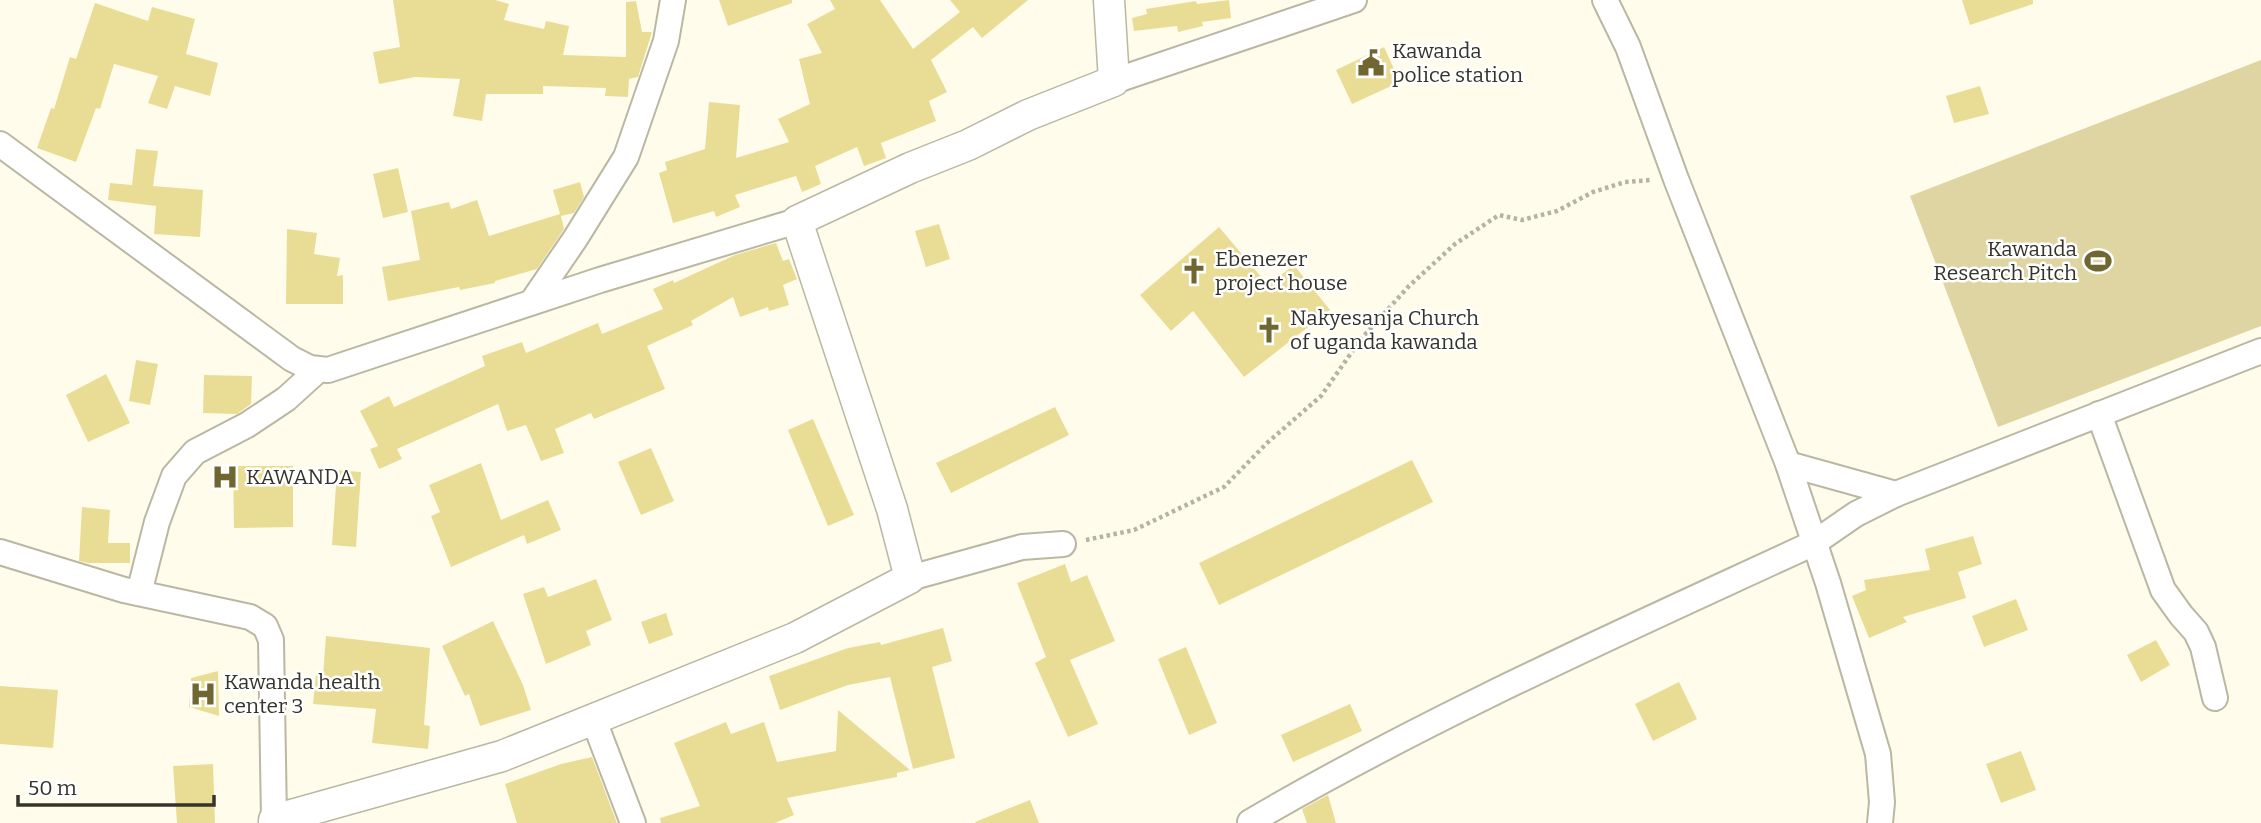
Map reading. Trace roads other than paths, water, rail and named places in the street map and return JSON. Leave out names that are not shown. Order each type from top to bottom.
[{"type":"street","points":[[532,303],[626,157],[666,41],[673,0]]},
{"type":"street","points":[[1109,0],[1114,80]]},
{"type":"street","points":[[0,144],[292,359],[318,370],[328,370],[600,280],[797,221],[910,168],[968,145],[1028,115],[1114,80],[1354,0]]},
{"type":"street","points":[[1605,0],[1628,47],[1676,179],[1788,464],[1878,754],[1882,802],[1880,823]]},
{"type":"street","points":[[797,221],[892,509],[910,578]]},
{"type":"street","points":[[1250,822],[1321,780],[1485,696],[1814,543],[1856,514],[1896,494],[2261,351]]},
{"type":"street","points":[[139,593],[157,522],[174,476],[195,452],[247,425],[276,406],[318,370]]},
{"type":"street","points":[[2099,414],[2163,590],[2196,632],[2203,648],[2215,698]]},
{"type":"street","points":[[1788,464],[1896,494]]},
{"type":"street","points":[[0,552],[139,593],[250,617],[265,626],[271,640],[274,822],[502,756],[795,638],[910,578],[1022,547],[1063,544]]},
{"type":"street","points":[[593,718],[633,823]]},
{"type":"place","name":"Kawanda police station","points":[[1371,63]]},
{"type":"place","name":"Kawanda Research Pitch","points":[[2098,261]]},
{"type":"place","name":"Ebenezer project house","points":[[1194,271]]},
{"type":"place","name":"Nakyesanja Church of uganda kawanda","points":[[1269,330]]},
{"type":"place","name":"KAWANDA","points":[[225,477]]},
{"type":"place","name":"Kawanda health center 3","points":[[203,694]]}]
